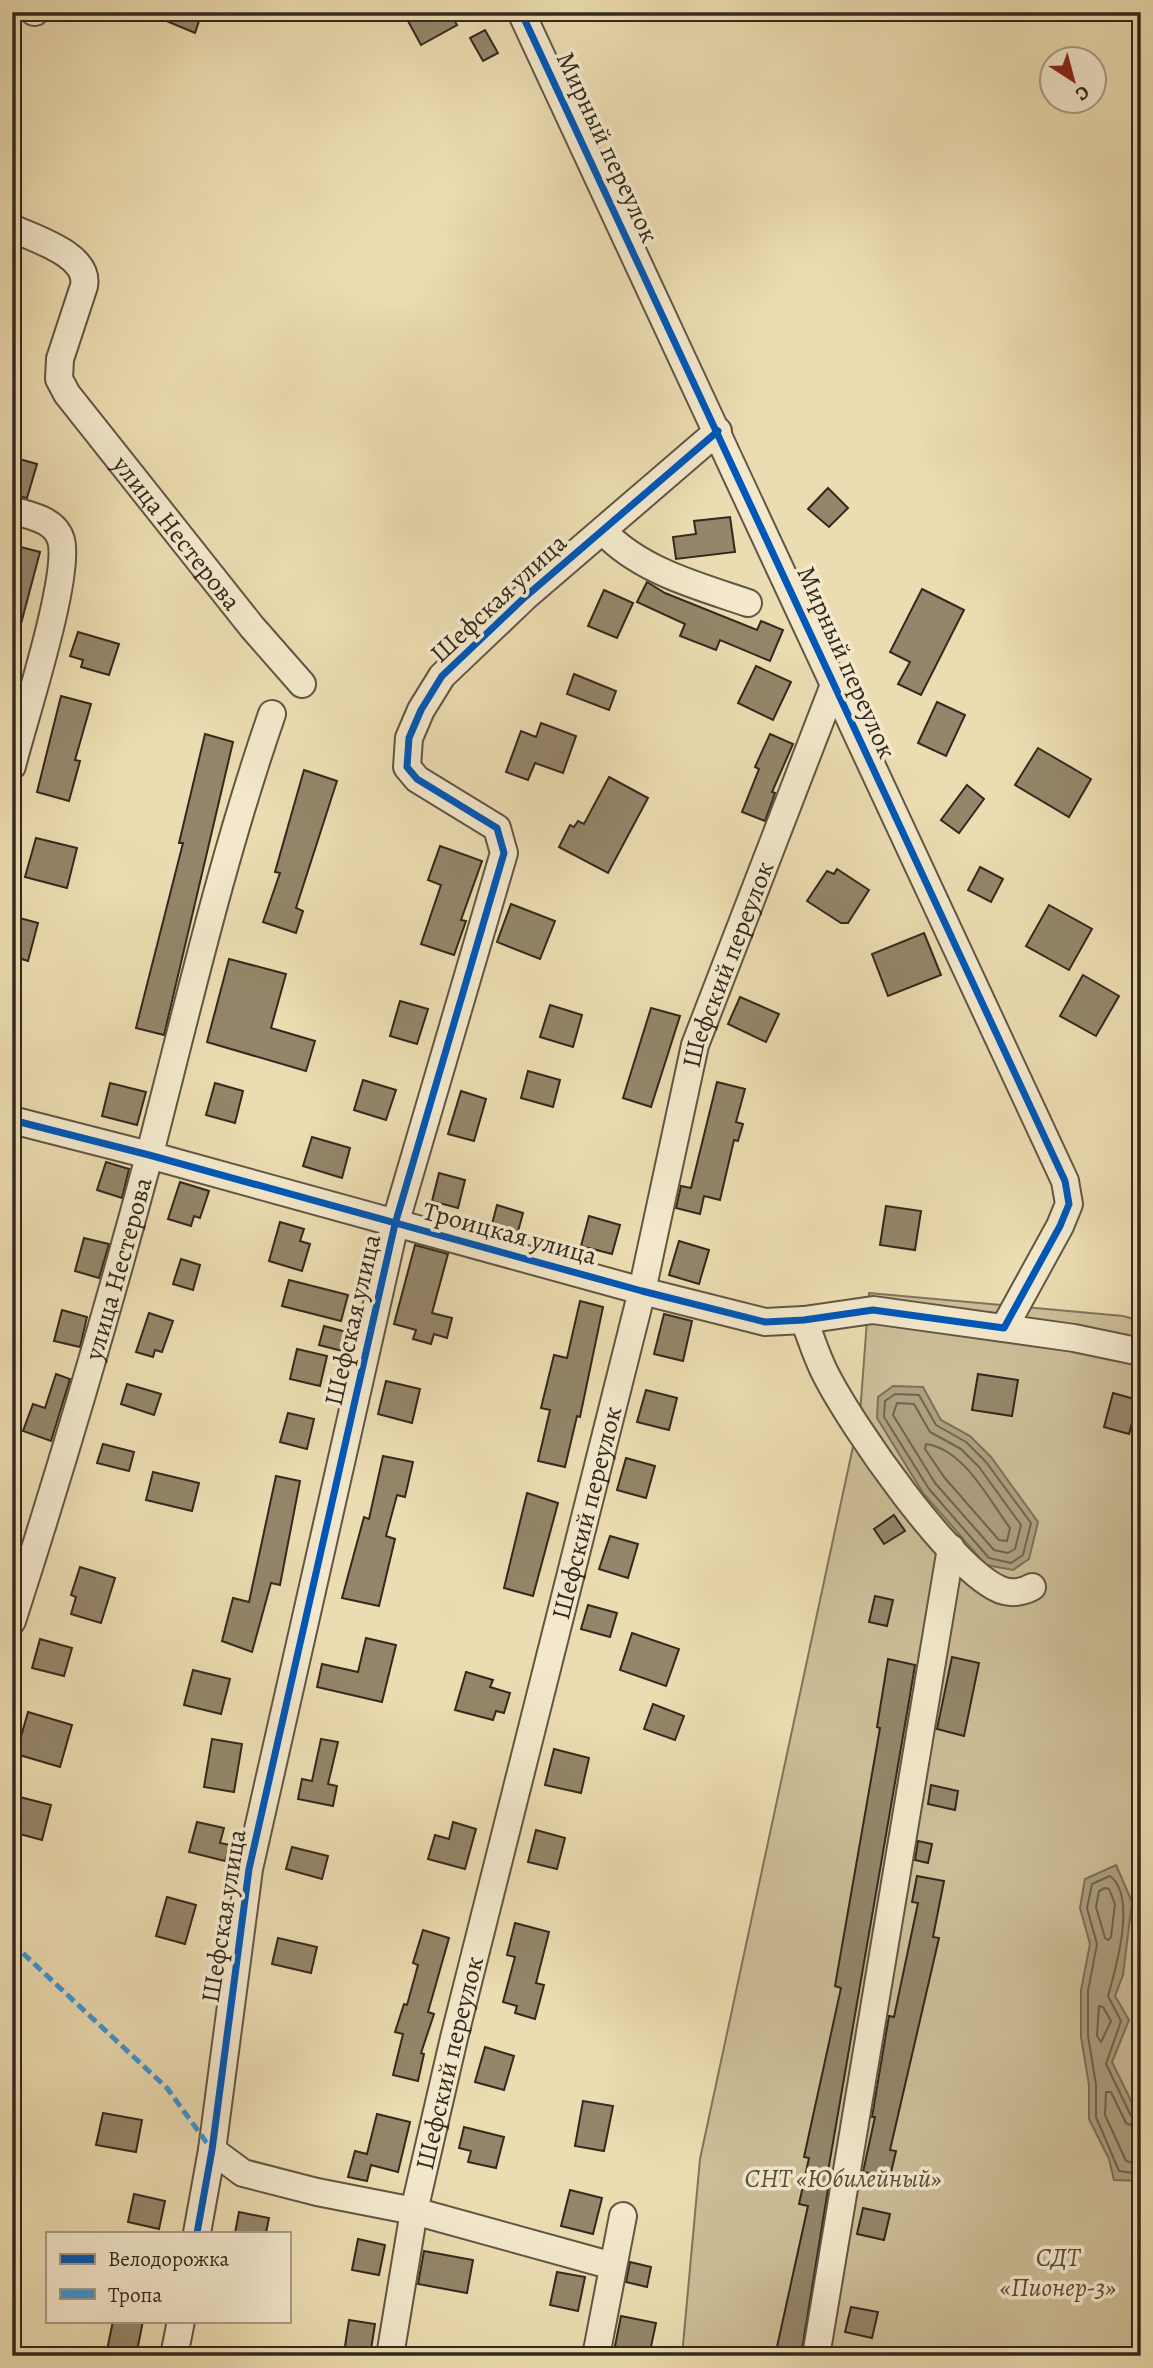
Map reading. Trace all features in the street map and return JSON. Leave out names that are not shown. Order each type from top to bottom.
[{"type":"street","name":"Мирный переулок","points":[[521,12],[1065,1181],[1069,1204],[1060,1226],[1004,1328]]},
{"type":"street","name":"улица Нестерова","points":[[12,228],[76,260],[85,281],[60,359],[59,379],[236,606],[302,684]]},
{"type":"street","name":"Шефская улица","points":[[197,2232],[212,2150],[248,1869],[396,1224],[504,853],[497,828],[417,779],[407,767],[409,738],[421,710],[442,676],[525,597],[718,431]]},
{"type":"street","points":[[12,510],[46,520],[61,539],[61,573],[55,606],[12,766]]},
{"type":"street","points":[[603,531],[621,548],[657,569],[748,603]]},
{"type":"street","name":"Шефский переулок","points":[[390,2356],[414,2211],[521,1762],[642,1292],[700,1029],[834,685]]},
{"type":"street","name":"улица Нестерова","points":[[12,1621],[65,1457],[149,1155],[204,939],[272,714]]},
{"type":"street","name":"Троицкая улица","points":[[12,1120],[149,1155],[642,1292],[765,1322],[804,1320],[873,1310],[1004,1328],[1141,1352]]},
{"type":"street","points":[[804,1320],[826,1374],[874,1454],[950,1548],[981,1578],[1004,1592],[1024,1591],[1032,1587]]},
{"type":"street","points":[[816,2356],[950,1548]]},
{"type":"street","points":[[212,2150],[243,2173],[317,2192],[414,2211],[613,2266]]},
{"type":"street","points":[[596,2356],[623,2216]]},
{"type":"street","points":[[174,2356],[181,2322]]},
{"type":"green space","name":"СНТ «Юбилейный»","points":[[869,1293],[1123,1316],[1141,1321],[1141,2356],[682,2356],[700,2159],[860,1414]]},
{"type":"water","points":[[893,1386],[923,1387],[941,1420],[970,1436],[991,1457],[1038,1522],[1029,1559],[1013,1570],[986,1565],[923,1493],[877,1418],[878,1397]]},
{"type":"water","points":[[1116,1865],[1132,1902],[1123,1975],[1115,1996],[1129,2020],[1112,2062],[1141,2121],[1141,2181],[1114,2180],[1109,2159],[1089,2119],[1089,2085],[1081,2037],[1081,1990],[1090,1944],[1080,1908],[1085,1879]]},
{"type":"building","points":[[145,12],[202,12],[195,33]]},
{"type":"building","points":[[403,12],[450,12],[457,25],[421,45]]},
{"type":"building","points":[[485,30],[498,53],[483,61],[470,38]]},
{"type":"building","points":[[12,457],[37,464],[27,498],[12,495]]},
{"type":"building","points":[[828,488],[848,508],[829,527],[808,509]]},
{"type":"building","points":[[730,517],[735,552],[676,559],[673,537],[696,534],[694,521]]},
{"type":"building","points":[[17,546],[40,552],[18,635],[12,634],[12,562]]},
{"type":"building","points":[[647,582],[665,593],[757,630],[761,621],[783,630],[770,661],[720,640],[716,650],[680,636],[685,624],[637,602]]},
{"type":"building","points":[[922,589],[964,610],[921,695],[898,684],[910,662],[890,652]]},
{"type":"building","points":[[604,590],[633,603],[617,638],[588,626]]},
{"type":"building","points":[[78,632],[119,644],[109,675],[81,667],[83,660],[70,656]]},
{"type":"building","points":[[756,666],[791,682],[773,720],[738,703]]},
{"type":"building","points":[[574,674],[616,691],[609,710],[567,694]]},
{"type":"building","points":[[61,696],[91,704],[75,760],[80,761],[69,801],[37,792]]},
{"type":"building","points":[[937,702],[965,715],[946,756],[918,743]]},
{"type":"building","points":[[541,723],[576,736],[563,773],[535,763],[528,780],[506,772],[521,731],[536,737]]},
{"type":"building","points":[[205,734],[233,742],[164,1035],[136,1028],[183,843],[179,843]]},
{"type":"building","points":[[770,734],[793,744],[772,792],[775,793],[765,821],[742,812],[759,769],[755,767]]},
{"type":"building","points":[[1038,748],[1091,779],[1069,817],[1015,785]]},
{"type":"building","points":[[304,770],[337,781],[296,908],[303,911],[296,933],[263,922],[280,873],[275,872]]},
{"type":"building","points":[[609,777],[648,798],[608,873],[559,847],[570,825],[574,827],[578,821],[584,824]]},
{"type":"building","points":[[967,785],[984,799],[959,833],[941,820]]},
{"type":"building","points":[[36,838],[77,848],[67,888],[25,877]]},
{"type":"building","points":[[440,846],[482,861],[461,920],[466,921],[454,955],[421,944],[441,885],[428,880]]},
{"type":"building","points":[[980,867],[1003,879],[991,902],[968,890]]},
{"type":"building","points":[[837,869],[869,890],[848,923],[841,923],[807,901],[827,871],[834,874]]},
{"type":"building","points":[[511,904],[555,921],[540,959],[497,942]]},
{"type":"building","points":[[1049,905],[1092,929],[1069,970],[1026,946]]},
{"type":"building","points":[[12,916],[38,923],[28,961],[12,956]]},
{"type":"building","points":[[924,933],[941,975],[888,996],[872,954]]},
{"type":"building","points":[[229,959],[286,974],[271,1028],[315,1041],[306,1071],[207,1042]]},
{"type":"building","points":[[1083,975],[1119,996],[1096,1036],[1060,1016]]},
{"type":"building","points":[[740,997],[779,1014],[766,1042],[728,1024]]},
{"type":"building","points":[[400,1001],[428,1009],[417,1044],[390,1036]]},
{"type":"building","points":[[550,1005],[582,1015],[573,1047],[540,1037]]},
{"type":"building","points":[[651,1008],[680,1016],[651,1107],[623,1098]]},
{"type":"building","points":[[528,1071],[560,1080],[553,1107],[521,1098]]},
{"type":"building","points":[[363,1080],[396,1090],[386,1120],[354,1110]]},
{"type":"building","points":[[717,1082],[745,1089],[736,1122],[743,1124],[738,1141],[734,1140],[720,1200],[704,1196],[700,1214],[676,1208],[681,1186],[691,1188]]},
{"type":"building","points":[[110,1083],[146,1092],[137,1125],[102,1116]]},
{"type":"building","points":[[215,1083],[243,1091],[235,1123],[206,1115]]},
{"type":"building","points":[[461,1091],[486,1099],[474,1141],[448,1134]]},
{"type":"building","points":[[312,1137],[350,1148],[342,1178],[303,1166]]},
{"type":"building","points":[[106,1162],[129,1169],[122,1198],[97,1190]]},
{"type":"building","points":[[439,1173],[465,1180],[458,1208],[432,1201]]},
{"type":"building","points":[[180,1182],[209,1191],[200,1218],[194,1216],[191,1226],[168,1219]]},
{"type":"building","points":[[497,1205],[523,1213],[517,1235],[491,1228]]},
{"type":"building","points":[[886,1206],[921,1211],[915,1250],[880,1245]]},
{"type":"building","points":[[589,1216],[620,1225],[612,1254],[581,1246]]},
{"type":"building","points":[[280,1222],[304,1229],[300,1241],[310,1244],[302,1271],[269,1261]]},
{"type":"building","points":[[84,1238],[109,1244],[99,1278],[75,1271]]},
{"type":"building","points":[[679,1241],[709,1250],[699,1284],[669,1275]]},
{"type":"building","points":[[415,1245],[448,1254],[432,1313],[452,1318],[447,1338],[434,1334],[431,1344],[413,1339],[416,1330],[394,1324]]},
{"type":"building","points":[[181,1259],[200,1265],[193,1290],[173,1284]]},
{"type":"building","points":[[289,1280],[348,1295],[341,1321],[282,1306]]},
{"type":"building","points":[[580,1301],[603,1307],[580,1417],[577,1416],[565,1467],[538,1461],[550,1410],[541,1408],[554,1355],[567,1358]]},
{"type":"building","points":[[62,1310],[87,1317],[80,1347],[54,1341]]},
{"type":"building","points":[[149,1313],[173,1321],[162,1352],[155,1350],[153,1357],[136,1352]]},
{"type":"building","points":[[664,1314],[692,1321],[683,1361],[654,1354]]},
{"type":"building","points":[[324,1326],[354,1334],[350,1353],[319,1345]]},
{"type":"building","points":[[297,1349],[327,1356],[320,1386],[290,1379]]},
{"type":"building","points":[[56,1374],[70,1379],[51,1441],[23,1431],[33,1404],[45,1408]]},
{"type":"building","points":[[978,1374],[1018,1380],[1012,1416],[972,1410]]},
{"type":"building","points":[[386,1381],[420,1389],[412,1423],[378,1414]]},
{"type":"building","points":[[127,1384],[161,1394],[154,1415],[121,1404]]},
{"type":"building","points":[[646,1390],[677,1398],[669,1430],[637,1422]]},
{"type":"building","points":[[1113,1393],[1138,1400],[1129,1434],[1104,1427]]},
{"type":"building","points":[[288,1413],[314,1419],[307,1449],[280,1442]]},
{"type":"building","points":[[103,1444],[134,1452],[129,1471],[97,1463]]},
{"type":"building","points":[[383,1456],[413,1462],[405,1497],[397,1495],[386,1536],[395,1539],[379,1606],[342,1598],[364,1517],[369,1519]]},
{"type":"building","points":[[626,1458],[655,1466],[646,1498],[617,1490]]},
{"type":"building","points":[[153,1472],[199,1483],[192,1511],[146,1500]]},
{"type":"building","points":[[276,1476],[300,1481],[280,1585],[271,1583],[252,1652],[222,1641],[233,1598],[249,1602]]},
{"type":"building","points":[[527,1493],[558,1503],[533,1596],[504,1588]]},
{"type":"building","points":[[894,1515],[905,1531],[884,1544],[874,1529]]},
{"type":"building","points":[[610,1536],[638,1544],[628,1578],[599,1569]]},
{"type":"building","points":[[80,1567],[115,1578],[101,1623],[71,1614],[76,1597],[71,1595]]},
{"type":"building","points":[[875,1596],[893,1600],[887,1626],[869,1622]]},
{"type":"building","points":[[588,1605],[617,1613],[610,1637],[581,1629]]},
{"type":"building","points":[[632,1633],[679,1649],[666,1686],[620,1670]]},
{"type":"building","points":[[366,1638],[396,1645],[382,1702],[317,1687],[322,1664],[358,1672]]},
{"type":"building","points":[[40,1639],[72,1648],[64,1676],[32,1668]]},
{"type":"building","points":[[952,1657],[979,1663],[964,1736],[937,1729]]},
{"type":"building","points":[[888,1659],[915,1665],[826,2183],[829,2183],[801,2356],[775,2356],[808,2206],[799,2204],[809,2158],[804,2157],[841,1988],[835,1986],[880,1728],[877,1727]]},
{"type":"building","points":[[193,1670],[230,1679],[221,1714],[184,1705]]},
{"type":"building","points":[[466,1672],[493,1680],[490,1687],[510,1693],[504,1713],[496,1711],[493,1720],[455,1710]]},
{"type":"building","points":[[653,1704],[684,1716],[675,1740],[644,1729]]},
{"type":"building","points":[[28,1712],[72,1725],[60,1767],[16,1754]]},
{"type":"building","points":[[212,1739],[242,1744],[234,1792],[204,1787]]},
{"type":"building","points":[[321,1739],[338,1742],[328,1784],[337,1786],[333,1806],[298,1799],[302,1779],[312,1781]]},
{"type":"building","points":[[554,1749],[589,1758],[581,1793],[545,1785]]},
{"type":"building","points":[[931,1785],[958,1791],[955,1810],[928,1804]]},
{"type":"building","points":[[12,1795],[51,1805],[42,1840],[12,1832]]},
{"type":"building","points":[[197,1822],[224,1828],[220,1843],[230,1845],[225,1861],[189,1852]]},
{"type":"building","points":[[453,1822],[476,1829],[465,1869],[428,1859],[435,1835],[449,1839]]},
{"type":"building","points":[[536,1830],[565,1838],[557,1869],[528,1862]]},
{"type":"building","points":[[918,1841],[932,1844],[928,1863],[915,1860]]},
{"type":"building","points":[[292,1847],[328,1856],[322,1879],[286,1869]]},
{"type":"building","points":[[917,1876],[944,1881],[933,1937],[939,1938],[890,2150],[896,2151],[890,2177],[863,2172],[875,2117],[872,2117],[889,2016],[894,2017],[918,1903],[912,1902]]},
{"type":"building","points":[[167,1897],[196,1905],[185,1944],[156,1936]]},
{"type":"building","points":[[515,1923],[549,1932],[536,1983],[544,1985],[535,2019],[515,2013],[517,2006],[503,2002],[515,1957],[507,1955]]},
{"type":"building","points":[[423,1930],[449,1938],[428,2012],[434,2014],[421,2053],[424,2054],[418,2081],[393,2075],[403,2034],[395,2032],[404,2004],[407,2005],[418,1965],[413,1963]]},
{"type":"building","points":[[278,1938],[317,1947],[311,1973],[272,1964]]},
{"type":"building","points":[[485,2047],[514,2056],[504,2090],[475,2082]]},
{"type":"building","points":[[583,2101],[613,2106],[604,2151],[575,2146]]},
{"type":"building","points":[[103,2113],[142,2120],[136,2152],[96,2145]]},
{"type":"building","points":[[377,2114],[410,2122],[398,2172],[371,2165],[367,2181],[348,2177],[355,2151],[367,2154]]},
{"type":"building","points":[[464,2127],[504,2137],[496,2168],[468,2162],[471,2151],[459,2148]]},
{"type":"building","points":[[570,2190],[602,2198],[593,2234],[561,2226]]},
{"type":"building","points":[[134,2194],[165,2201],[159,2229],[128,2222]]},
{"type":"building","points":[[863,2208],[890,2214],[884,2240],[857,2234]]},
{"type":"building","points":[[239,2212],[269,2218],[266,2232],[235,2232]]},
{"type":"building","points":[[358,2239],[385,2245],[379,2275],[352,2270]]},
{"type":"building","points":[[424,2251],[473,2260],[467,2293],[418,2284]]},
{"type":"building","points":[[630,2262],[651,2267],[647,2287],[626,2282]]},
{"type":"building","points":[[557,2272],[585,2277],[578,2311],[550,2305]]},
{"type":"building","points":[[851,2307],[878,2312],[872,2338],[845,2332]]},
{"type":"building","points":[[621,2316],[656,2323],[649,2356],[613,2356]]},
{"type":"building","points":[[349,2320],[375,2324],[370,2356],[344,2353]]},
{"type":"building","points":[[113,2322],[143,2322],[136,2356],[107,2350]]},
{"type":"marked path","points":[[12,1943],[167,2088],[212,2150]]},
{"type":"cycle path","points":[[12,1120],[765,1322],[804,1320],[873,1310],[1004,1328],[1060,1226],[1069,1204],[1065,1181],[521,12]]},
{"type":"cycle path","points":[[197,2232],[212,2150],[249,1869],[395,1224],[504,853],[497,828],[417,779],[407,767],[409,738],[421,710],[442,676],[525,597],[718,431]]},
{"type":"park label","name":"СДТ «Пионер-3»","points":[[1058,2272]]}]
